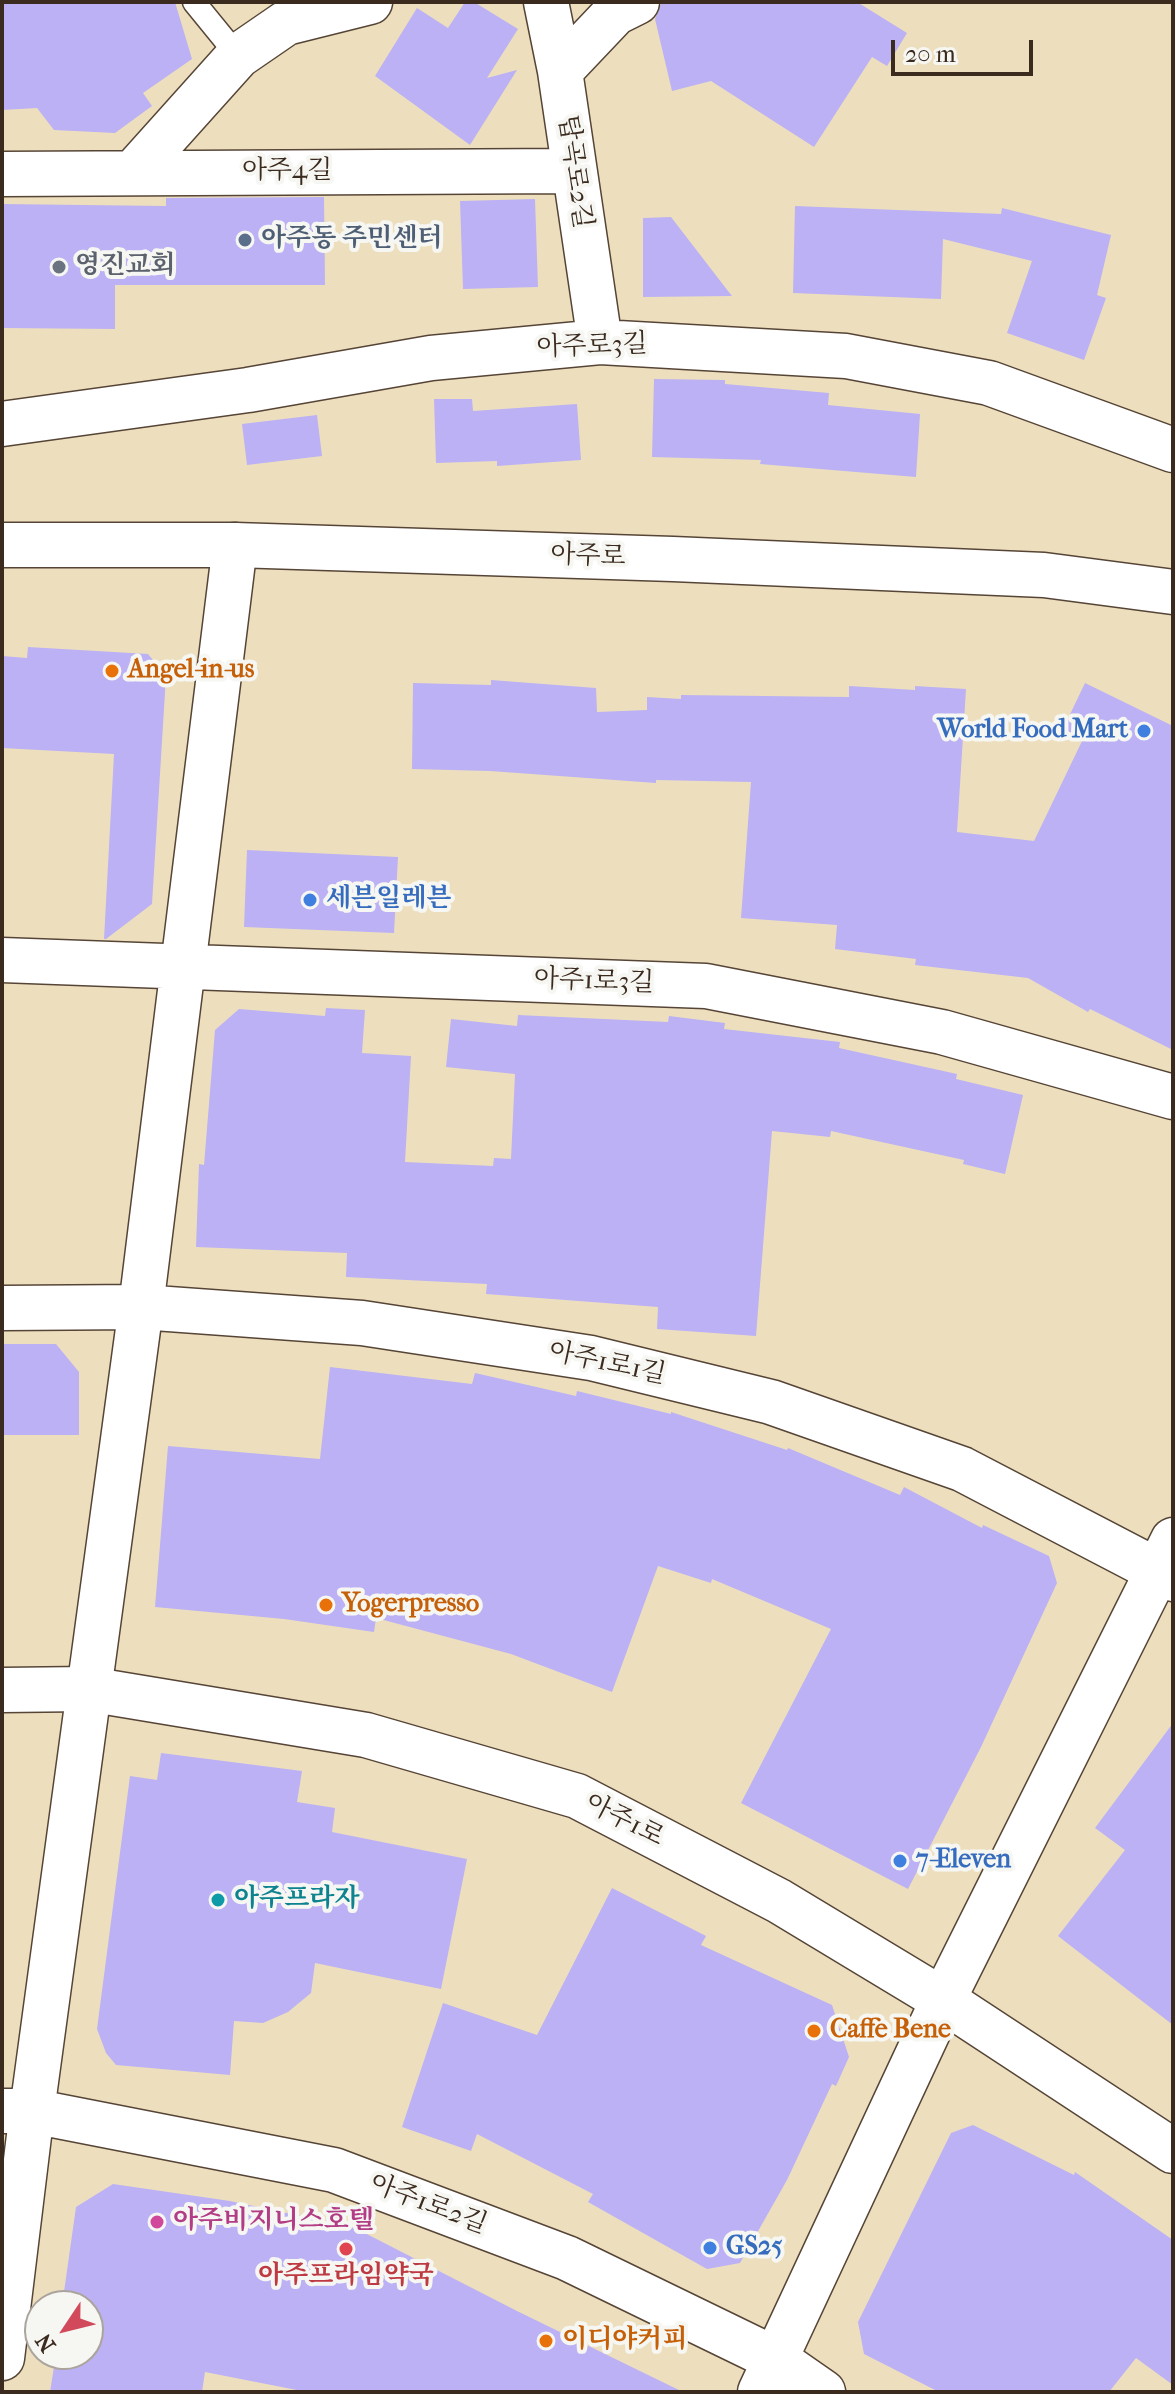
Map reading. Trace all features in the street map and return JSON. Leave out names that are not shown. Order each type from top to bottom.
[{"type":"street","points":[[133,173],[238,56],[286,23],[370,2]]},
{"type":"street","name":"탑곡로2길","points":[[546,2],[560,71],[572,171],[600,342]]},
{"type":"street","points":[[560,71],[615,13],[637,2]]},
{"type":"street","name":"아주4길","points":[[2,174],[572,171]]},
{"type":"street","name":"아주로3길","points":[[2,424],[248,390],[431,358],[600,342],[846,356],[989,383],[1173,450]]},
{"type":"street","name":"아주로","points":[[2,545],[235,545],[1044,575],[1173,592]]},
{"type":"street","points":[[2,2358],[17,2111],[88,1689],[185,967],[235,545]]},
{"type":"street","name":"아주1로3길","points":[[2,960],[706,986],[942,1032],[1173,1097]]},
{"type":"street","name":"아주1로1길","points":[[2,1308],[141,1307],[377,1325],[591,1358],[771,1402],[962,1469],[1168,1563]]},
{"type":"street","points":[[768,2376],[943,2000],[1168,1563]]},
{"type":"street","name":"아주1로","points":[[2,1690],[88,1689],[366,1735],[577,1796],[779,1901],[943,2000],[1173,2151]]},
{"type":"street","name":"아주1로2길","points":[[17,2111],[334,2170],[567,2258],[768,2376],[823,2392]]},
{"type":"lane","points":[[194,2],[238,56]]},
{"type":"building","points":[[2,2],[175,2],[192,59],[143,93],[152,106],[115,133],[54,130],[37,108],[2,110]]},
{"type":"building","points":[[465,2],[474,2],[518,29],[487,78],[517,70],[470,145],[375,76],[417,8],[448,28]]},
{"type":"building","points":[[662,2],[857,2],[907,33],[887,66],[872,57],[814,147],[711,81],[672,91],[655,19]]},
{"type":"building","points":[[324,197],[325,285],[115,285],[115,329],[2,328],[2,204],[166,206],[166,198]]},
{"type":"building","points":[[535,199],[538,287],[463,289],[460,201]]},
{"type":"building","points":[[795,206],[1001,214],[1002,208],[1111,235],[1097,295],[1106,298],[1084,360],[1007,333],[1032,261],[943,239],[941,299],[793,293]]},
{"type":"building","points":[[671,217],[732,296],[643,297],[643,218]]},
{"type":"building","points":[[654,379],[725,380],[725,384],[829,393],[828,405],[920,414],[916,477],[760,464],[761,460],[652,457]]},
{"type":"building","points":[[434,399],[472,399],[473,411],[577,404],[581,460],[497,466],[497,461],[436,463]]},
{"type":"building","points":[[317,415],[322,456],[247,465],[242,424]]},
{"type":"building","points":[[28,647],[148,654],[166,676],[152,904],[106,939],[114,754],[2,748],[2,656],[27,658]]},
{"type":"building","points":[[491,680],[596,688],[597,712],[647,710],[647,697],[849,697],[849,686],[966,689],[957,832],[1034,841],[1083,739],[1063,729],[1085,683],[1173,726],[1173,1050],[1090,1009],[1088,1012],[1028,978],[915,965],[916,959],[835,949],[837,925],[741,918],[751,782],[656,780],[656,783],[490,771],[412,769],[413,683],[491,685]]},
{"type":"building","points":[[247,850],[398,857],[394,933],[244,927]]},
{"type":"building","points":[[326,1008],[365,1010],[362,1053],[411,1056],[405,1162],[493,1166],[494,1158],[511,1159],[515,1074],[446,1067],[451,1019],[517,1026],[518,1015],[668,1022],[669,1016],[725,1023],[724,1029],[840,1042],[839,1048],[957,1074],[956,1079],[1023,1095],[1005,1174],[963,1164],[964,1160],[831,1131],[830,1137],[772,1131],[756,1336],[657,1329],[658,1307],[486,1294],[487,1284],[346,1277],[347,1253],[196,1247],[199,1164],[204,1165],[215,1030],[239,1009],[325,1016]]},
{"type":"building","points":[[2,1344],[56,1344],[79,1372],[79,1435],[2,1435]]},
{"type":"building","points":[[330,1367],[472,1384],[475,1373],[576,1396],[577,1391],[671,1412],[788,1448],[900,1495],[904,1487],[982,1528],[983,1525],[1049,1556],[1057,1583],[981,1747],[908,1889],[741,1803],[831,1629],[712,1579],[711,1583],[658,1566],[612,1692],[511,1654],[376,1618],[374,1632],[284,1619],[155,1607],[168,1446],[320,1459]]},
{"type":"building","points":[[1173,1723],[1173,2025],[1058,1936],[1125,1850],[1095,1828]]},
{"type":"building","name":"아주프라자","points":[[161,1753],[302,1771],[297,1802],[335,1808],[332,1832],[467,1859],[441,1989],[315,1963],[311,1993],[288,2012],[263,2023],[234,2021],[230,2075],[116,2065],[106,2053],[97,2029],[130,1776],[157,1780]]},
{"type":"building","points":[[612,1888],[706,1936],[701,1945],[832,2005],[849,2057],[836,2086],[832,2084],[787,2180],[740,2263],[707,2269],[588,2202],[593,2194],[477,2134],[471,2151],[402,2127],[443,2003],[537,2035]]},
{"type":"building","points":[[973,2125],[1074,2175],[1075,2172],[1173,2240],[1173,2385],[1136,2358],[1109,2392],[939,2392],[864,2354],[858,2322],[951,2133]]},
{"type":"building","points":[[113,2184],[230,2201],[353,2227],[683,2392],[307,2392],[205,2372],[202,2392],[50,2392],[53,2370],[104,2370],[104,2290],[64,2290],[76,2207]]},
{"type":"place","name":"아주동 주민센터","points":[[245,240]]},
{"type":"place","name":"영진교회","points":[[59,267]]},
{"type":"place","name":"Angel-in-us","points":[[112,671]]},
{"type":"place","name":"World Food Mart","points":[[1144,731]]},
{"type":"place","name":"세븐일레븐","points":[[310,900]]},
{"type":"place","name":"Yogerpresso","points":[[326,1605]]},
{"type":"place","name":"7-Eleven","points":[[900,1861]]},
{"type":"place","name":"아주프라자","points":[[218,1900]]},
{"type":"place","name":"Caffe Bene","points":[[814,2031]]},
{"type":"place","name":"아주비지니스호텔","points":[[157,2222]]},
{"type":"place","name":"GS25","points":[[710,2248]]},
{"type":"place","name":"아주프라임약국","points":[[346,2249]]},
{"type":"place","name":"이디야커피","points":[[546,2341]]}]
